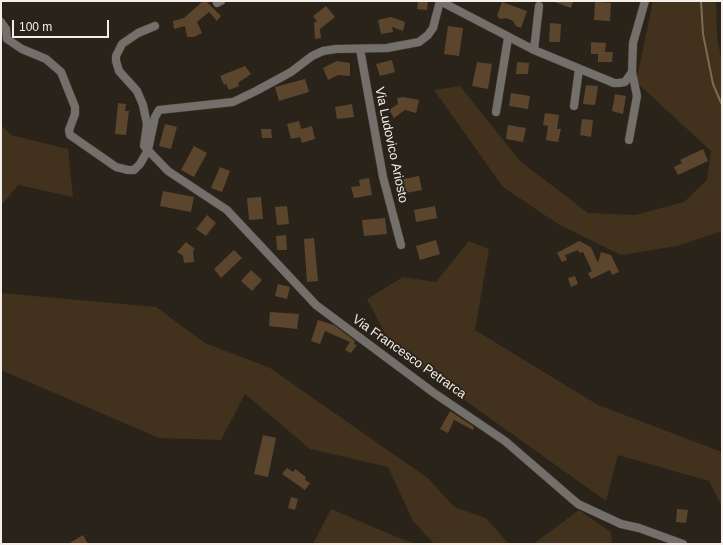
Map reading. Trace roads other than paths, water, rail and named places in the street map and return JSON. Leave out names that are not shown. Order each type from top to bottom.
[{"type":"street","points":[[1,22],[6,29],[7,39],[46,59],[61,72],[75,107],[75,114],[69,130],[70,135],[116,167],[128,170],[134,170],[140,164],[148,150],[155,117],[159,110],[233,102],[256,92],[291,72],[312,56],[336,49],[387,48],[419,42],[428,35],[433,28],[440,1],[508,38],[614,83],[625,82],[632,72]]},
{"type":"street","points":[[629,140],[637,96],[632,72],[634,43],[643,2]]},
{"type":"street","points":[[534,50],[539,6]]},
{"type":"street","points":[[148,150],[144,146],[147,124],[143,104],[137,91],[119,71],[116,56],[122,44],[127,40],[146,29],[155,26]]},
{"type":"street","points":[[496,112],[508,38]]},
{"type":"street","name":"Via Ludovico Ariosto","points":[[360,49],[383,177],[401,245]]},
{"type":"street","points":[[574,106],[579,69]]},
{"type":"street","name":"Via Francesco Petrarca","points":[[148,150],[175,178],[213,199],[227,210],[316,305],[434,393],[467,413],[505,441],[578,504],[621,524],[639,528],[683,544]]},
{"type":"waterway","points":[[701,1],[703,34],[713,84],[722,105]]}]
